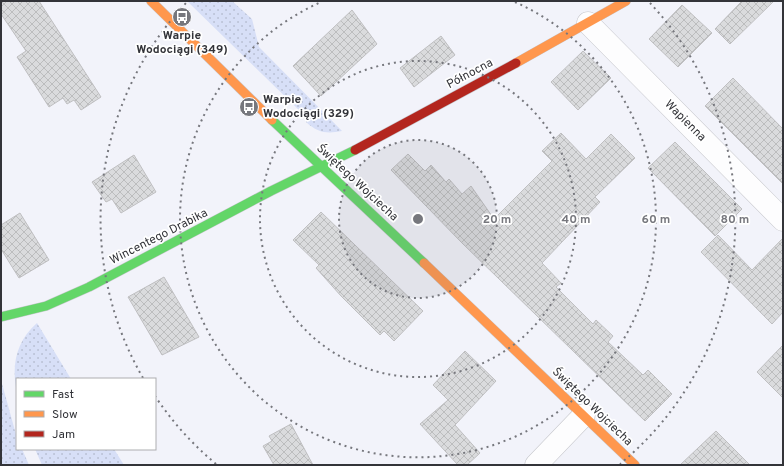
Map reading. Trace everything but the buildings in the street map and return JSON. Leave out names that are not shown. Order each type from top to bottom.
[{"type":"street","name":"Świętego Wojciecha","points":[[151,1],[275,123],[635,465]]},
{"type":"street","name":"Północna","points":[[323,167],[588,23],[615,4]]},
{"type":"street","name":"Wapienna","points":[[588,23],[783,220]]},
{"type":"street","name":"Wincentego Drabika","points":[[1,317],[46,306],[89,287],[272,191],[323,167]]},
{"type":"street","points":[[536,465],[584,415]]},
{"type":"shaded area","points":[[187,1],[232,1],[252,19],[259,47],[342,131],[323,132],[306,122],[306,118],[302,113]]},
{"type":"shaded area","points":[[37,323],[70,378],[16,378],[16,387],[15,363],[17,354],[24,338]]},
{"type":"shaded area","points":[[1,380],[16,434],[16,450],[22,450],[29,465],[1,465]]},
{"type":"shaded area","points":[[35,450],[115,450],[124,465],[42,465]]},
{"type":"traffic: fast","points":[[272,120],[424,263]]},
{"type":"traffic: fast","points":[[1,317],[46,306],[89,287],[271,191],[355,150]]},
{"type":"traffic: slow","points":[[151,1],[272,120]]},
{"type":"traffic: slow","points":[[516,63],[626,1]]},
{"type":"traffic: slow","points":[[424,263],[635,465]]},
{"type":"traffic: jam","points":[[355,150],[516,63]]},
{"type":"place","name":"Warpie Wodociągi (349)","points":[[182,17]]},
{"type":"place","name":"Warpie Wodociągi (329)","points":[[249,107]]}]
